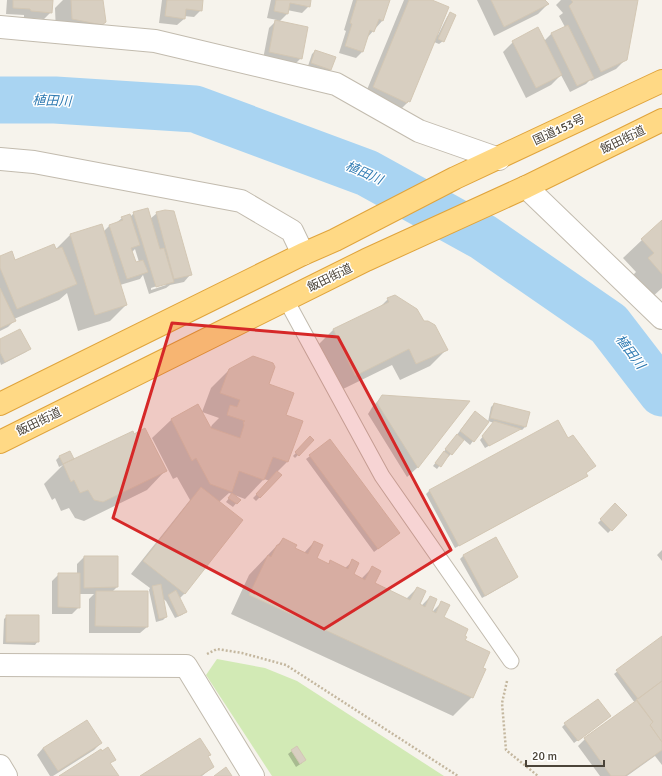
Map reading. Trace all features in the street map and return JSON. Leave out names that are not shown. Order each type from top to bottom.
[{"type":"highway","name":"国道153号","points":[[303,254],[335,240],[455,178],[499,159],[662,82]]},
{"type":"highway","name":"飯田街道","points":[[0,442],[366,260],[526,187],[662,120]]},
{"type":"highway","points":[[0,404],[303,254]]},
{"type":"street","points":[[0,27],[155,41],[336,84],[419,132],[499,159]]},
{"type":"street","points":[[0,159],[34,162],[241,201],[292,231],[303,254]]},
{"type":"street","points":[[526,187],[662,318]]},
{"type":"street","points":[[0,666],[186,666],[253,776]]},
{"type":"street","points":[[0,766],[6,776]]},
{"type":"lane","points":[[286,300],[382,476],[511,661]]},
{"type":"path","points":[[186,666],[217,649],[242,653],[286,665],[458,776]]},
{"type":"path","points":[[511,661],[502,703],[506,750],[538,776]]},
{"type":"highlighted area","points":[[172,323],[338,337],[451,550],[324,629],[113,518]]},
{"type":"green space","points":[[217,659],[265,668],[297,681],[444,776],[272,776],[206,675]]},
{"type":"building","points":[[13,0],[53,0],[52,13],[13,8]]},
{"type":"building","points":[[71,0],[103,0],[106,22],[102,25],[72,19]]},
{"type":"building","points":[[167,0],[203,0],[202,11],[186,9],[185,19],[165,16]]},
{"type":"building","points":[[276,0],[311,0],[310,7],[290,3],[288,14],[274,11]]},
{"type":"building","points":[[357,0],[390,0],[383,21],[379,19],[374,32],[370,30],[363,52],[345,46],[352,24],[350,23]]},
{"type":"building","points":[[409,0],[432,0],[449,7],[410,102],[408,101],[407,103],[373,87]]},
{"type":"building","points":[[491,0],[545,0],[549,4],[504,27]]},
{"type":"building","points":[[571,0],[638,0],[627,60],[601,72],[569,6],[573,2]]},
{"type":"building","points":[[450,12],[456,15],[444,42],[438,39]]},
{"type":"building","points":[[275,20],[308,27],[302,59],[269,52]]},
{"type":"building","points":[[568,25],[594,78],[577,86],[551,33]]},
{"type":"building","points":[[538,27],[562,75],[536,88],[512,41]]},
{"type":"building","points":[[315,50],[336,57],[331,70],[311,63]]},
{"type":"building","points":[[148,208],[160,249],[164,248],[174,282],[156,287],[133,212]]},
{"type":"building","points":[[165,210],[174,211],[192,275],[174,279],[156,212]]},
{"type":"building","points":[[130,214],[140,245],[131,248],[136,262],[143,260],[148,272],[127,279],[109,225],[123,220],[121,217]]},
{"type":"building","points":[[662,220],[662,274],[648,258],[654,253],[641,239]]},
{"type":"building","points":[[102,224],[127,305],[95,315],[70,234]]},
{"type":"building","points":[[54,244],[56,249],[62,247],[77,284],[17,309],[0,268],[0,256],[12,251],[15,260]]},
{"type":"building","points":[[0,288],[16,321],[0,328]]},
{"type":"building","points":[[395,295],[417,309],[424,321],[428,321],[435,325],[448,350],[416,364],[409,349],[355,376],[333,329],[389,302],[387,298]]},
{"type":"building","points":[[20,329],[31,349],[5,362],[0,352],[0,339]]},
{"type":"building","points":[[253,356],[273,363],[275,367],[269,384],[294,393],[286,415],[303,421],[288,462],[273,457],[264,480],[239,471],[232,492],[210,484],[196,458],[192,461],[171,419],[198,404],[211,428],[240,438],[244,425],[243,422],[245,421],[227,415],[230,405],[237,407],[240,400],[220,393],[229,369]]},
{"type":"building","points":[[382,395],[470,401],[418,468],[377,403]]},
{"type":"building","points":[[494,403],[530,412],[526,427],[490,418]]},
{"type":"building","points":[[475,411],[489,422],[474,442],[460,431]]},
{"type":"building","points":[[558,420],[568,438],[573,435],[596,466],[586,473],[588,476],[459,546],[429,490]]},
{"type":"building","points":[[494,421],[521,429],[489,446],[482,436]]},
{"type":"building","points":[[145,428],[167,471],[103,502],[94,500],[88,490],[80,493],[74,480],[71,482],[63,464],[133,431],[134,434]]},
{"type":"building","points":[[457,434],[464,440],[452,455],[445,449]]},
{"type":"building","points":[[310,436],[314,440],[299,456],[295,452]]},
{"type":"building","points":[[330,439],[400,533],[378,549],[309,455]]},
{"type":"building","points":[[70,451],[74,459],[63,464],[59,456]]},
{"type":"building","points":[[444,451],[449,455],[441,467],[435,463]]},
{"type":"building","points":[[277,471],[282,475],[260,498],[256,494]]},
{"type":"building","points":[[201,487],[243,520],[185,594],[143,561]]},
{"type":"building","points":[[232,493],[241,500],[237,504],[228,498]]},
{"type":"building","points":[[615,503],[627,515],[612,531],[600,519]]},
{"type":"building","points":[[496,537],[518,577],[485,596],[463,555]]},
{"type":"building","points":[[283,538],[297,545],[295,548],[308,554],[314,541],[323,545],[317,558],[329,564],[330,560],[348,569],[352,559],[359,563],[354,574],[365,580],[372,566],[381,571],[375,583],[410,600],[417,587],[426,591],[420,604],[425,607],[430,596],[437,599],[432,611],[436,613],[441,601],[450,605],[444,617],[468,629],[465,640],[490,652],[483,668],[486,669],[473,698],[249,595],[268,555],[271,557],[277,545],[279,545]]},
{"type":"building","points":[[84,556],[118,556],[118,587],[84,588]]},
{"type":"building","points":[[58,573],[80,573],[80,608],[58,607]]},
{"type":"building","points":[[161,584],[167,617],[159,619],[152,586]]},
{"type":"building","points":[[176,590],[187,612],[178,616],[168,595]]},
{"type":"building","points":[[96,591],[148,591],[148,627],[95,626]]},
{"type":"building","points":[[6,615],[39,615],[39,642],[6,642]]},
{"type":"building","points":[[662,636],[662,681],[638,699],[616,670]]},
{"type":"building","points":[[662,681],[662,742],[650,725],[653,722],[636,700]]},
{"type":"building","points":[[598,699],[611,716],[578,741],[564,723]]},
{"type":"building","points":[[637,700],[653,722],[650,725],[662,742],[662,750],[625,776],[611,776],[584,738]]},
{"type":"building","points":[[87,720],[102,743],[58,771],[43,748]]},
{"type":"building","points":[[200,738],[211,755],[208,756],[214,767],[200,776],[140,776]]},
{"type":"building","points":[[297,746],[306,760],[300,764],[291,750]]},
{"type":"building","points":[[108,747],[116,760],[110,763],[119,776],[59,776],[101,749],[102,751]]},
{"type":"building","points":[[226,767],[232,776],[214,776]]},
{"type":"waterway","name":"植田川","points":[[0,100],[55,100],[195,109],[367,173],[483,237],[609,324],[662,393]]}]
